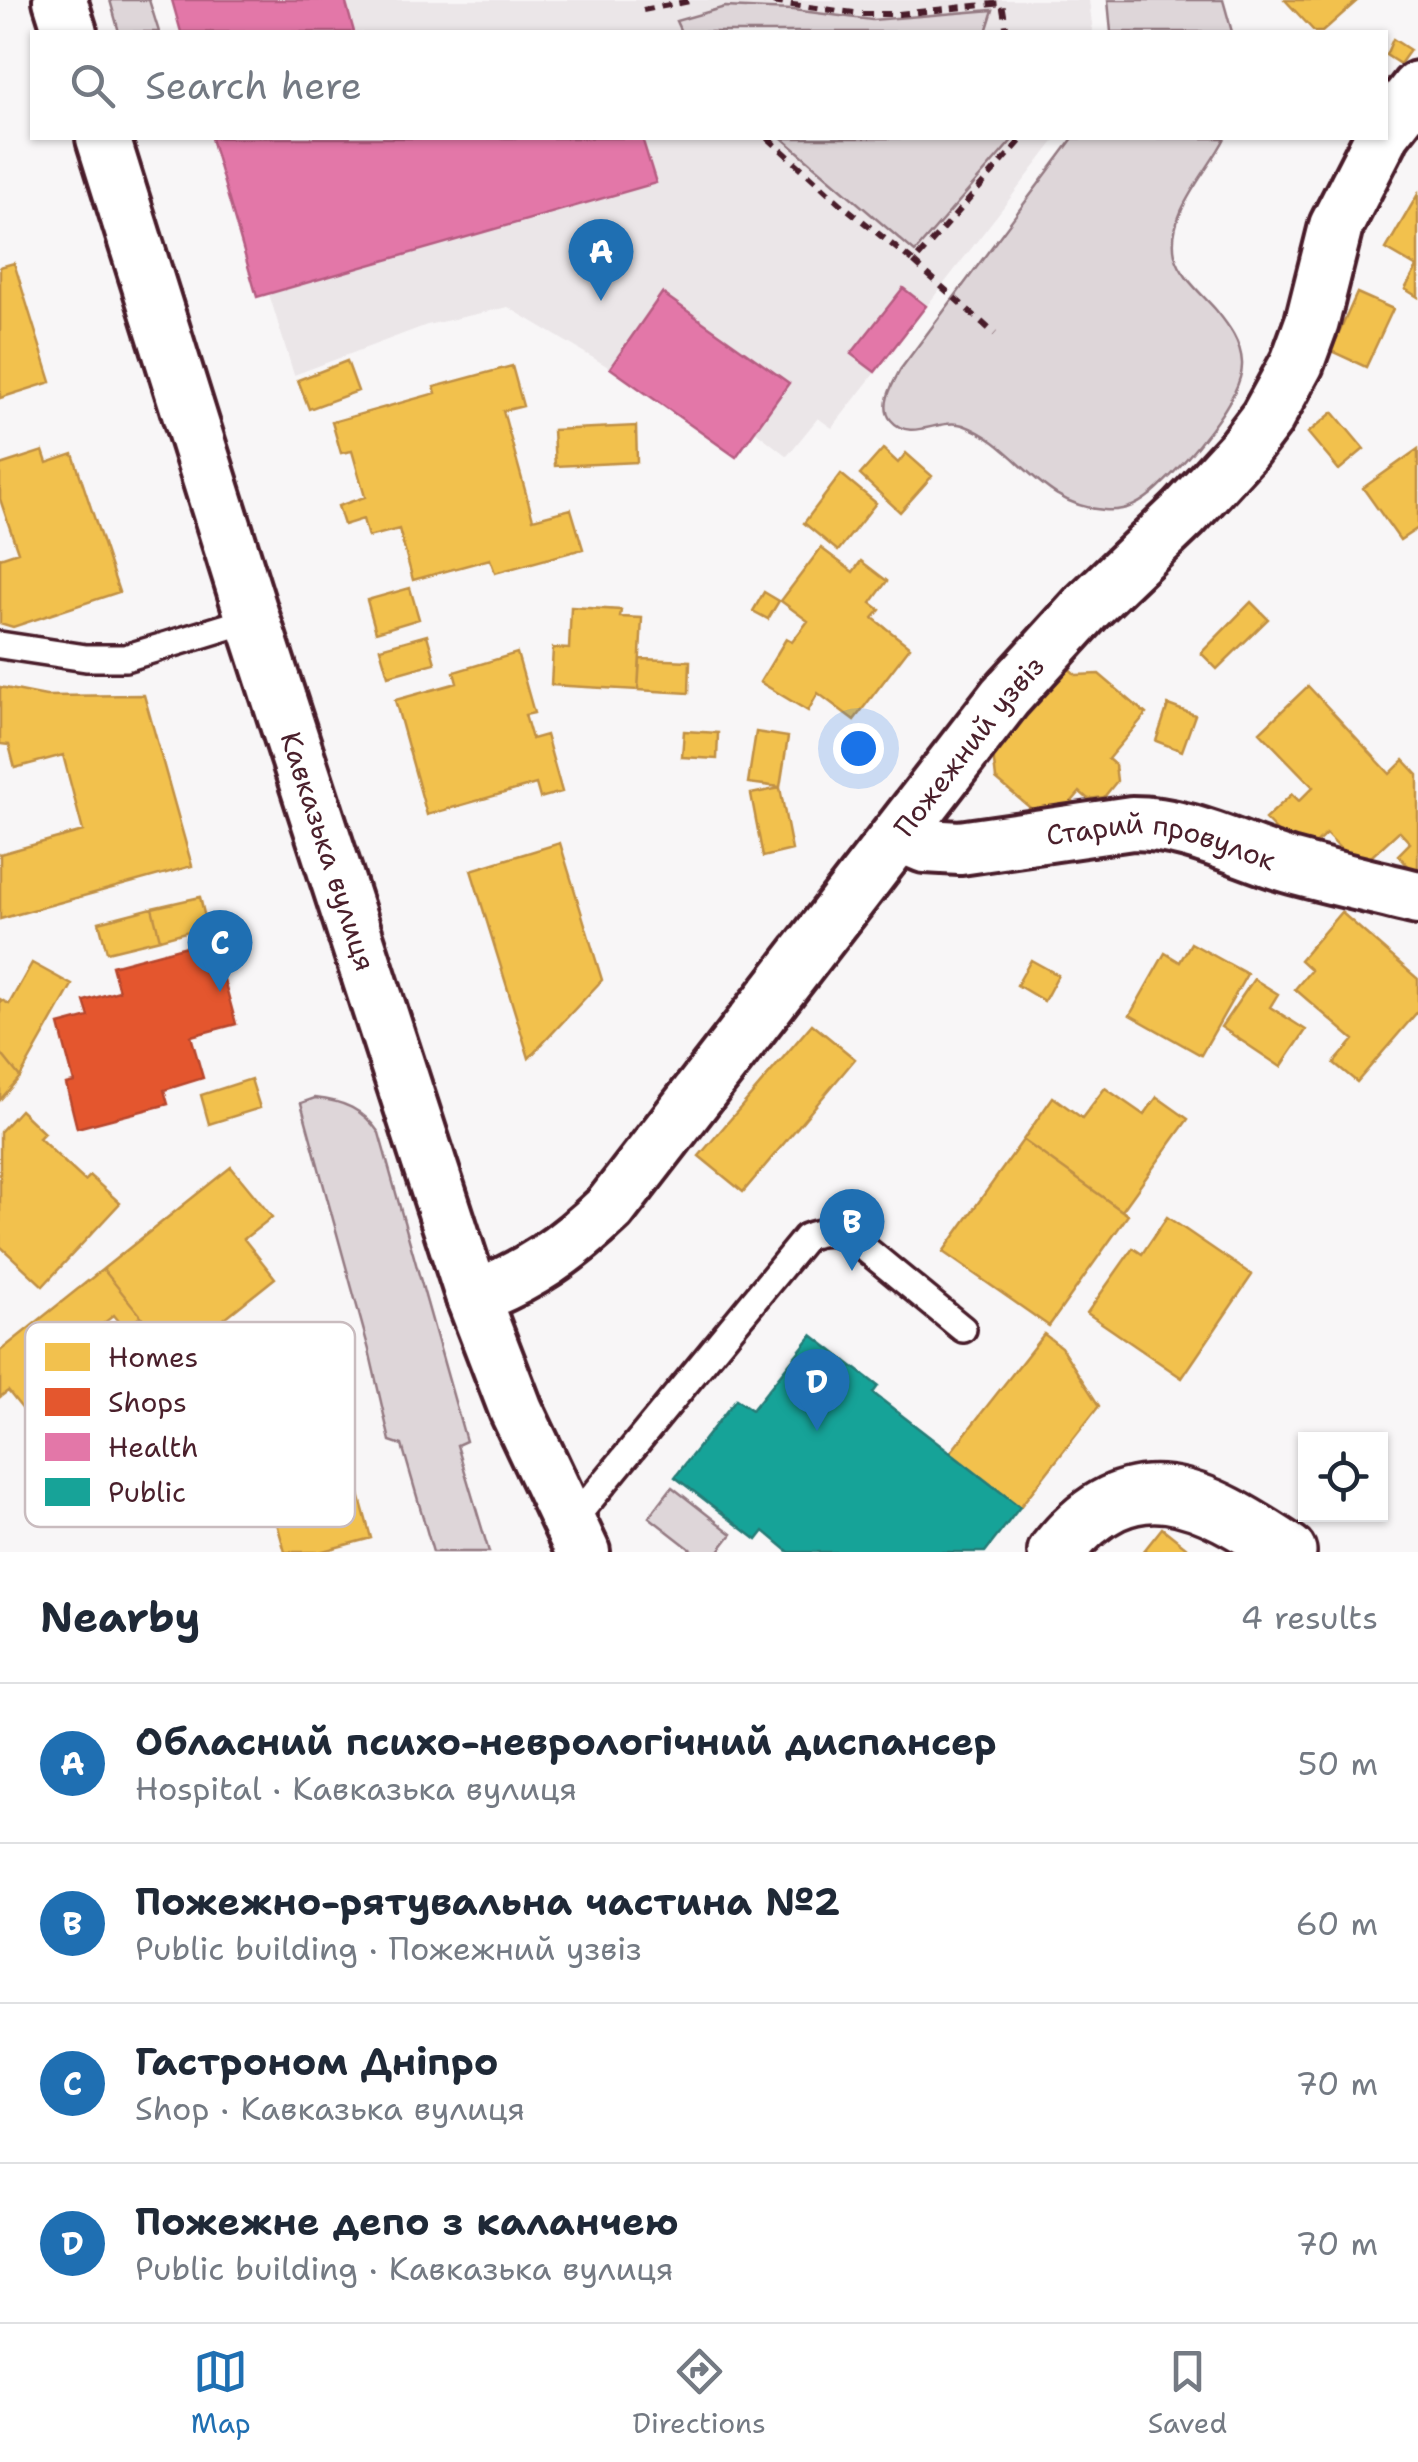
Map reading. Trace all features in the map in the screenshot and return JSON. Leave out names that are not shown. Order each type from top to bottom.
[{"type":"street","points":[[60,0],[69,30]]},
{"type":"street","points":[[1388,127],[1418,88]]},
{"type":"street","name":"Кавказька вулиця","points":[[104,140],[253,619],[473,1298],[516,1410],[577,1538]]},
{"type":"street","name":"Пожежний узвіз","points":[[473,1298],[518,1280],[551,1258],[610,1208],[1039,658],[1242,451],[1267,418],[1297,363],[1312,322],[1336,226],[1379,140]]},
{"type":"street","name":"Старий провулок","points":[[900,834],[925,846],[960,848],[1154,823],[1196,832],[1291,866],[1418,898]]},
{"type":"street","points":[[1056,1552],[1078,1525],[1108,1504],[1164,1494],[1204,1503],[1288,1552]]},
{"type":"lane","points":[[0,645],[57,655],[124,658],[253,619]]},
{"type":"lane","points":[[577,1538],[806,1237],[823,1231],[840,1233],[857,1242],[963,1328]]},
{"type":"path","points":[[642,10],[695,0]]},
{"type":"path","points":[[755,0],[862,14],[1002,4],[1007,30]]},
{"type":"path","points":[[770,140],[995,334]]},
{"type":"path","points":[[914,262],[1020,140]]},
{"type":"shaded area","points":[[110,0],[149,0],[158,30],[118,30]]},
{"type":"shaded area","points":[[172,0],[1089,0],[1093,30],[180,30]]},
{"type":"shaded area","points":[[1108,0],[1223,0],[1231,30],[1111,30]]},
{"type":"shaded area","points":[[725,7],[793,10],[872,20],[993,10],[987,30],[680,30],[676,21]]},
{"type":"shaded area","points":[[212,140],[1055,140],[832,428],[818,418],[787,456],[755,431],[736,457],[610,368],[508,307],[427,325],[294,375],[269,294],[257,297]]},
{"type":"shaded area","points":[[784,140],[1012,140],[915,252]]},
{"type":"shaded area","points":[[1072,140],[1224,140],[1182,208],[1174,239],[1175,255],[1192,284],[1237,341],[1242,363],[1240,377],[1210,430],[1146,498],[1120,510],[1081,506],[1045,486],[999,446],[963,425],[916,430],[899,426],[886,408],[900,370]]},
{"type":"shaded area","points":[[315,1098],[351,1108],[379,1133],[466,1441],[457,1445],[489,1552],[433,1552],[402,1445],[390,1441],[301,1103]]},
{"type":"shaded area","points":[[672,1487],[732,1534],[718,1552],[694,1552],[649,1517]]},
{"type":"building: Homes","points":[[1285,0],[1358,0],[1324,30],[1313,30]]},
{"type":"building: Homes","points":[[1393,39],[1410,50],[1400,64],[1388,56]]},
{"type":"building: Homes","points":[[1418,194],[1418,297],[1405,289],[1417,267],[1386,249]]},
{"type":"building: Homes","points":[[14,263],[51,382],[0,398],[0,267]]},
{"type":"building: Homes","points":[[1357,293],[1393,309],[1366,367],[1331,351]]},
{"type":"building: Homes","points":[[347,361],[358,391],[309,409],[298,380]]},
{"type":"building: Homes","points":[[512,366],[523,406],[503,411],[533,519],[571,509],[583,549],[495,573],[490,559],[413,580],[399,529],[368,537],[363,519],[344,525],[338,506],[365,497],[352,451],[341,453],[332,422],[436,393],[434,387]]},
{"type":"building: Homes","points":[[1333,412],[1364,449],[1339,470],[1308,433]]},
{"type":"building: Homes","points":[[636,426],[637,462],[555,466],[553,430]]},
{"type":"building: Homes","points":[[883,449],[898,463],[906,453],[932,476],[900,512],[860,475]]},
{"type":"building: Homes","points":[[1418,449],[1418,528],[1400,540],[1363,488]]},
{"type":"building: Homes","points":[[43,451],[47,463],[73,454],[119,592],[13,627],[0,623],[0,558],[18,552],[0,499],[0,465]]},
{"type":"building: Homes","points":[[841,474],[876,503],[838,551],[804,523]]},
{"type":"building: Homes","points":[[821,548],[853,572],[861,561],[887,581],[871,603],[880,610],[873,618],[910,647],[854,720],[818,693],[808,711],[760,682],[786,639],[792,642],[808,621],[781,601]]},
{"type":"building: Homes","points":[[410,588],[419,619],[376,632],[367,600]]},
{"type":"building: Homes","points":[[764,592],[779,601],[768,619],[753,611]]},
{"type":"building: Homes","points":[[1251,602],[1268,619],[1217,669],[1201,653]]},
{"type":"building: Homes","points":[[571,607],[621,610],[620,617],[642,618],[638,690],[551,685],[553,648],[569,649]]},
{"type":"building: Homes","points":[[427,635],[435,663],[388,676],[380,648]]},
{"type":"building: Homes","points":[[517,653],[534,713],[525,715],[532,739],[546,735],[562,792],[540,798],[536,784],[427,815],[395,700],[457,683],[454,672]]},
{"type":"building: Homes","points":[[640,659],[690,661],[689,693],[638,690]]},
{"type":"building: Homes","points":[[1066,666],[1076,675],[1099,674],[1146,714],[1108,759],[1115,765],[1117,781],[1104,797],[1088,799],[1080,792],[1067,807],[1035,812],[996,779],[993,753]]},
{"type":"building: Homes","points":[[1308,686],[1390,774],[1404,760],[1418,775],[1418,876],[1398,855],[1410,843],[1399,831],[1359,868],[1326,834],[1302,857],[1265,819],[1292,794],[1299,801],[1313,787],[1260,732]]},
{"type":"building: Homes","points":[[0,687],[46,696],[144,695],[192,866],[0,919],[0,854],[83,831],[63,755],[15,768],[9,745],[0,744]]},
{"type":"building: Homes","points":[[1168,705],[1195,715],[1182,751],[1156,741]]},
{"type":"building: Homes","points":[[684,731],[718,733],[717,759],[682,757]]},
{"type":"building: Homes","points":[[756,732],[788,737],[780,787],[748,783]]},
{"type":"building: Homes","points":[[780,788],[792,850],[763,857],[751,794]]},
{"type":"building: Homes","points":[[560,843],[602,980],[529,1058],[471,870]]},
{"type":"building: Homes","points":[[200,897],[207,926],[160,939],[152,908]]},
{"type":"building: Homes","points":[[152,908],[160,939],[107,952],[99,922]]},
{"type":"building: Homes","points":[[1341,912],[1418,979],[1418,1011],[1357,1082],[1334,1063],[1354,1040],[1295,989],[1311,970],[1300,960]]},
{"type":"building: Homes","points":[[1191,943],[1247,974],[1201,1055],[1130,1015],[1165,953],[1180,962]]},
{"type":"building: Homes","points":[[1031,960],[1058,975],[1044,1001],[1017,985]]},
{"type":"building: Homes","points":[[32,963],[72,985],[20,1077],[0,1052],[0,999],[9,1004]]},
{"type":"building: Homes","points":[[1254,979],[1278,994],[1270,1007],[1306,1030],[1281,1067],[1221,1027]]},
{"type":"building: Homes","points":[[812,1024],[855,1059],[743,1192],[699,1156]]},
{"type":"building: Homes","points":[[0,1052],[20,1077],[0,1100]]},
{"type":"building: Homes","points":[[251,1079],[260,1108],[209,1124],[201,1095]]},
{"type":"building: Homes","points":[[1105,1088],[1144,1115],[1157,1097],[1188,1119],[1122,1211],[1023,1140],[1053,1097],[1082,1118]]},
{"type":"building: Homes","points":[[20,1110],[44,1133],[39,1138],[59,1157],[85,1181],[90,1176],[120,1203],[43,1286],[0,1246],[0,1132]]},
{"type":"building: Homes","points":[[1023,1140],[1128,1215],[1049,1326],[943,1252]]},
{"type":"building: Homes","points":[[231,1167],[272,1217],[244,1239],[275,1278],[220,1322],[146,1322],[103,1269]]},
{"type":"building: Homes","points":[[1167,1217],[1252,1275],[1182,1378],[1087,1313],[1133,1248],[1142,1254]]},
{"type":"building: Homes","points":[[103,1269],[141,1316],[134,1322],[120,1322],[114,1315],[105,1322],[36,1322]]},
{"type":"building: Homes","points":[[25,1331],[25,1412],[8,1391],[0,1397],[0,1351]]},
{"type":"building: Homes","points":[[1044,1334],[1061,1347],[1099,1406],[1020,1507],[950,1453]]},
{"type":"building: Homes","points":[[355,1480],[371,1538],[319,1552],[285,1552],[278,1527],[355,1527]]},
{"type":"building: Homes","points":[[1162,1528],[1192,1552],[1143,1552]]},
{"type":"building: Shops","points":[[213,939],[236,1024],[191,1036],[203,1078],[164,1090],[168,1104],[77,1128],[66,1084],[74,1082],[59,1025],[89,1017],[84,1001],[119,991],[112,966]]},
{"type":"building: Health","points":[[172,0],[345,0],[353,30],[180,30]]},
{"type":"building: Health","points":[[212,140],[643,140],[656,183],[257,297]]},
{"type":"building: Health","points":[[903,288],[926,306],[875,372],[851,354]]},
{"type":"building: Health","points":[[662,293],[789,383],[736,457],[610,368]]},
{"type":"building: Public","points":[[812,1335],[878,1386],[873,1393],[1020,1507],[985,1552],[789,1552],[764,1531],[757,1540],[675,1477],[736,1399],[752,1410]]},
{"type":"place","name":"Обласний психо-неврологічний диспансер","points":[[601,301]]},
{"type":"place","name":"Гастроном Дніпро","points":[[220,992]]},
{"type":"place","name":"Пожежно-рятувальна частина №2","points":[[852,1271]]},
{"type":"place","name":"Пожежне депо з каланчею","points":[[817,1431]]}]
